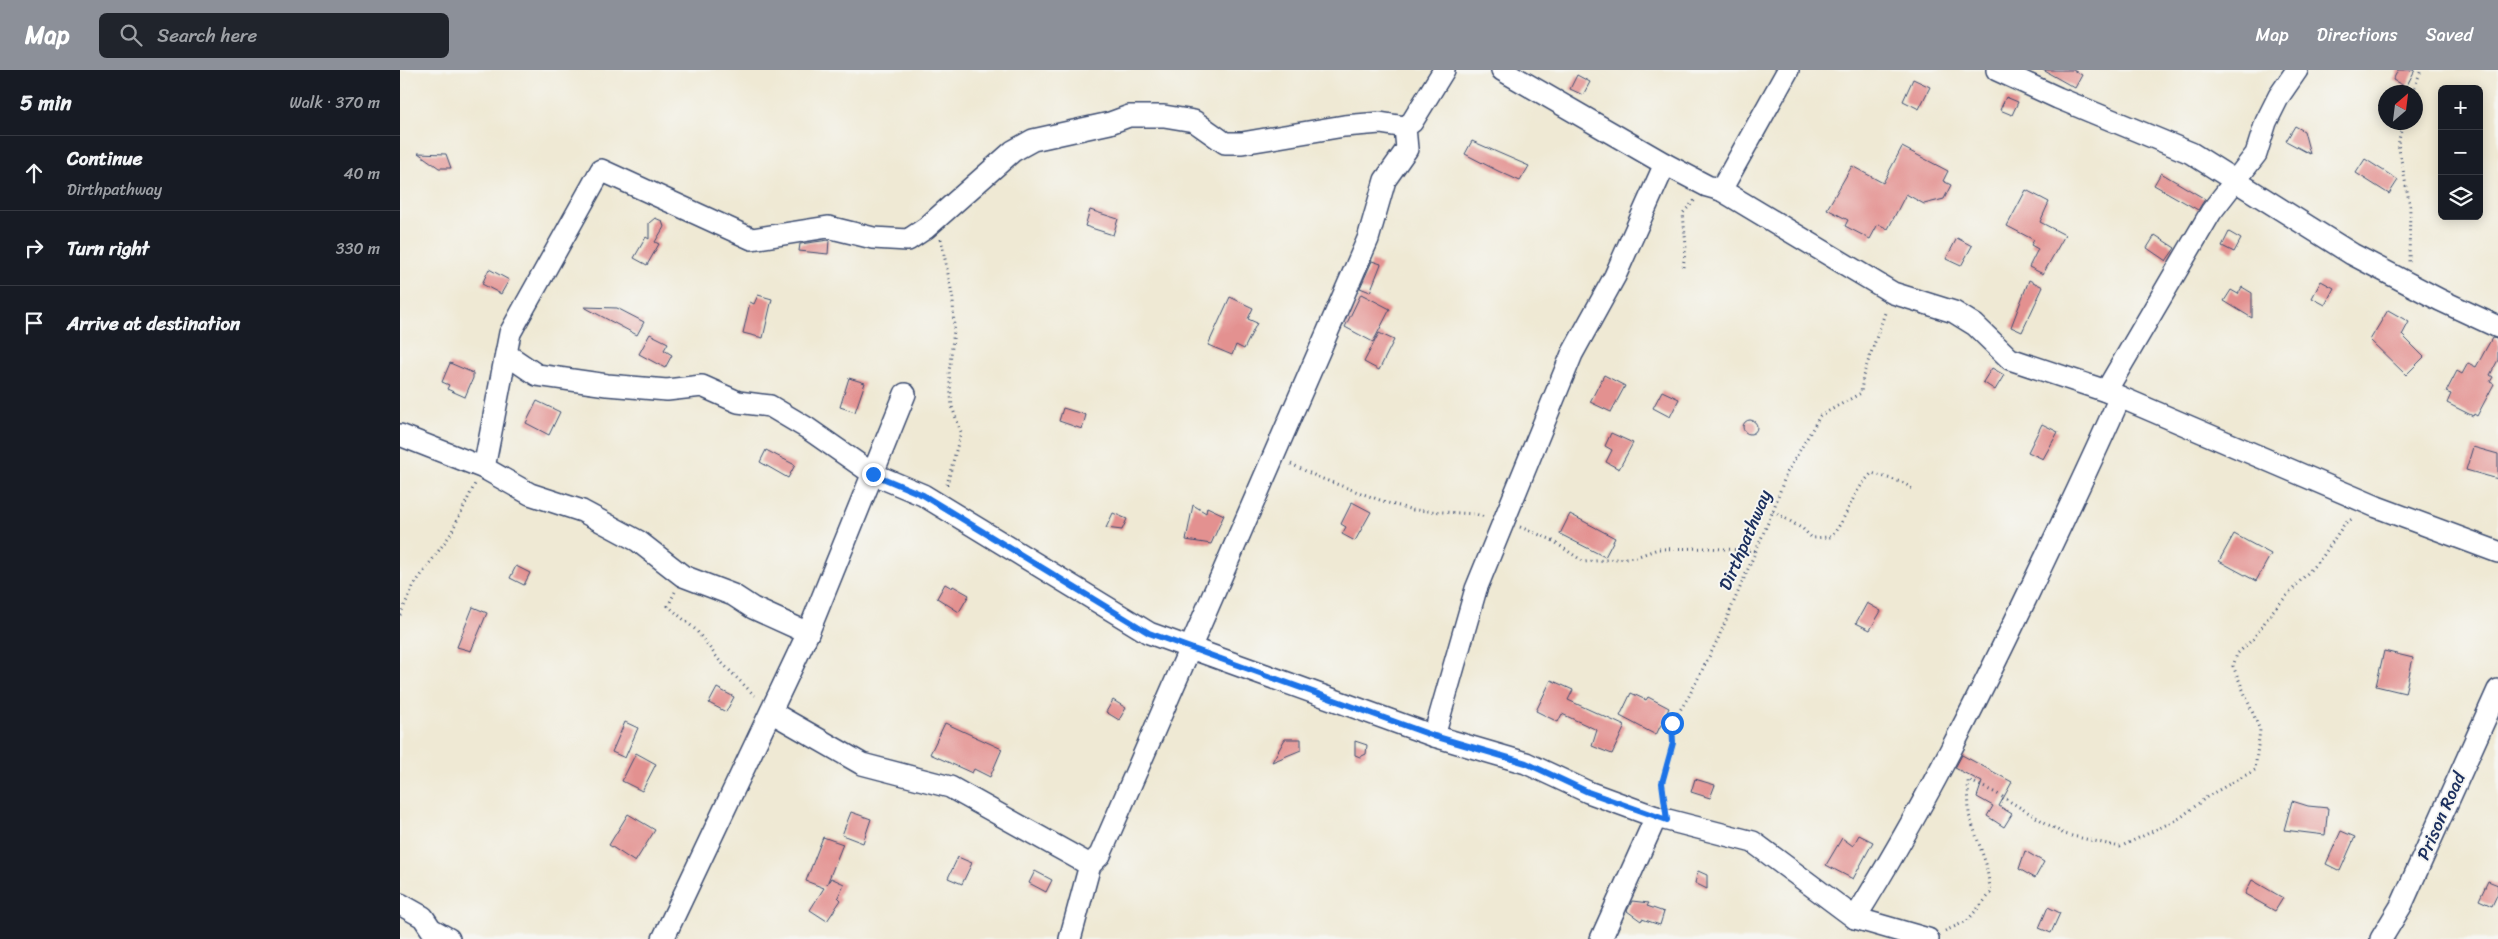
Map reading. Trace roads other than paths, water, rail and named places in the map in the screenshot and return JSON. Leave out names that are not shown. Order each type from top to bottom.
[{"type":"street","points":[[484,468],[510,333],[601,170],[752,239],[828,227],[873,238],[908,240],[936,219],[1013,151],[1033,140],[1110,123],[1129,116],[1164,116],[1194,121],[1225,143],[1242,143],[1344,126],[1380,123],[1405,127],[1412,122],[1444,70]]},
{"type":"street","points":[[1502,70],[1665,164],[1714,188],[1893,293],[1954,312],[1975,326],[2010,358],[2113,394],[2374,506],[2498,552]]},
{"type":"street","points":[[1714,188],[1788,70]]},
{"type":"street","points":[[1998,70],[2058,98],[2192,153],[2352,254],[2408,284],[2498,327]]},
{"type":"street","points":[[1855,918],[1900,846],[1966,723],[2074,501],[2113,394],[2211,212],[2256,154],[2266,122],[2279,96],[2297,70]]},
{"type":"street","points":[[1070,939],[1090,865],[1100,855],[1368,239],[1385,180],[1407,149],[1405,127]]},
{"type":"street","points":[[1434,736],[1476,589],[1572,354],[1614,276],[1665,164]]},
{"type":"street","points":[[506,354],[537,375],[608,385],[667,390],[702,386],[738,402],[770,406],[807,428],[873,474],[923,495],[1149,633],[1434,736],[1526,763],[1588,792],[1662,818],[1752,842],[1855,918],[1933,934]]},
{"type":"street","points":[[664,939],[808,633],[831,572],[905,394]]},
{"type":"street","points":[[400,435],[484,468],[530,494],[582,511],[638,541],[682,576],[733,595],[753,608],[808,633]]},
{"type":"street","name":"Prison Road","points":[[2382,939],[2401,906],[2498,690]]},
{"type":"street","points":[[771,712],[862,764],[950,787],[1090,865]]},
{"type":"street","points":[[1601,939],[1662,818]]},
{"type":"street","points":[[400,904],[423,918],[431,929],[449,939]]}]
